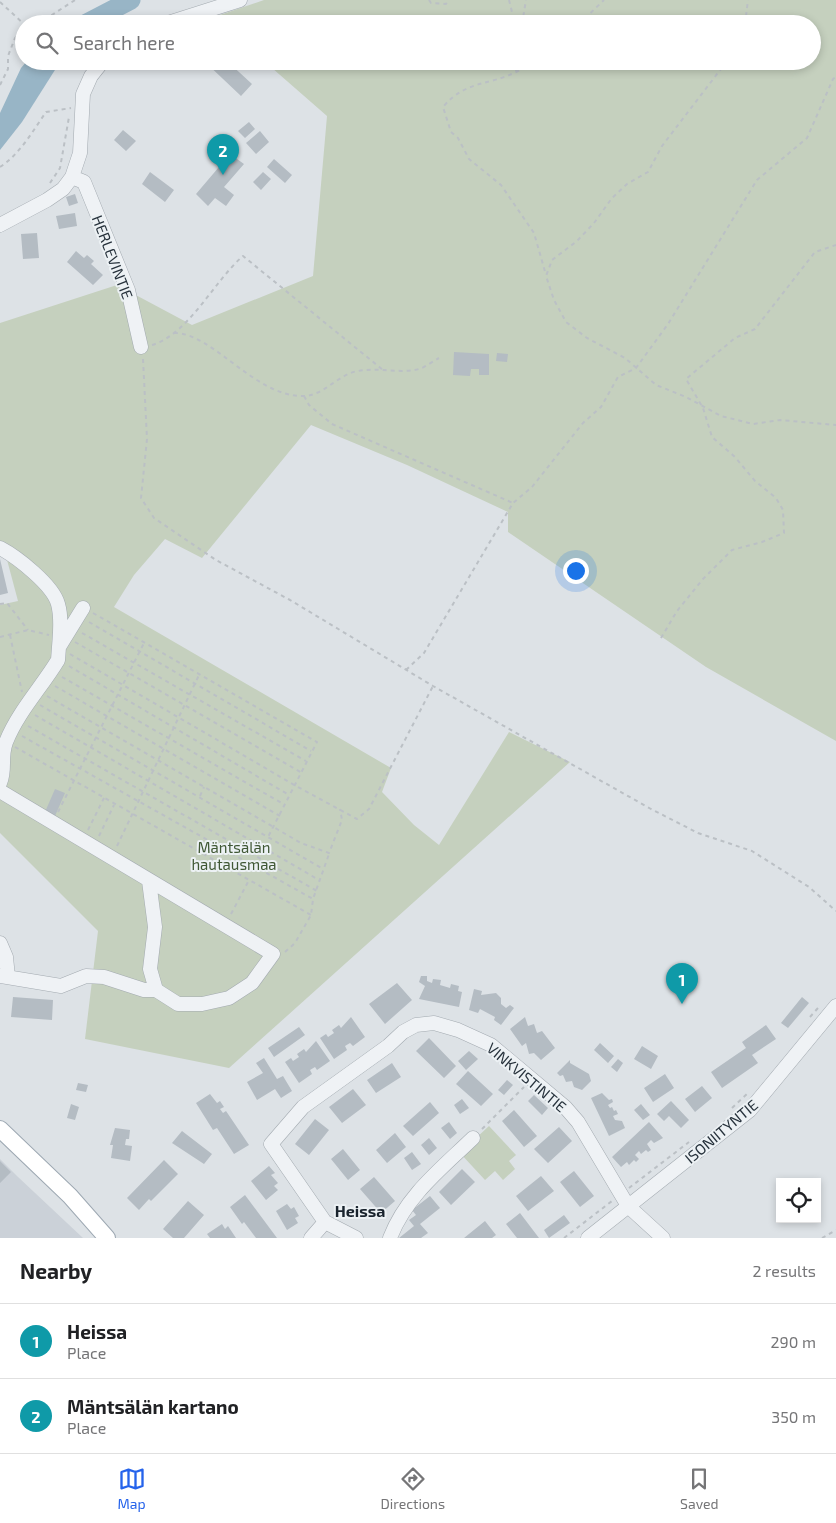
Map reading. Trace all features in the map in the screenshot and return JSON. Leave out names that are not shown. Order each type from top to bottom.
[{"type":"main road","points":[[0,1128],[70,1196],[107,1238]]},
{"type":"street","points":[[193,15],[240,0]]},
{"type":"street","points":[[0,225],[47,200],[62,189],[72,177],[80,153],[83,94],[96,70]]},
{"type":"street","name":"HERLEVINTIE","points":[[72,177],[84,182],[116,259],[128,290],[141,347]]},
{"type":"street","points":[[0,548],[20,562],[51,590],[58,603],[60,623],[46,674],[1,754],[4,775],[0,783]]},
{"type":"street","points":[[0,791],[273,954],[252,983],[229,998],[202,1004],[178,1004],[156,990],[144,990],[104,977],[86,976],[61,986],[4,976],[6,956],[0,943]]},
{"type":"street","points":[[149,880],[155,927],[150,969],[156,990]]},
{"type":"street","name":"ISONIITYNTIE","points":[[588,1238],[624,1200],[750,1110],[836,1006]]},
{"type":"street","name":"VINKVISTINTIE","points":[[325,1222],[271,1144],[303,1107],[381,1052],[403,1032],[416,1025],[434,1023],[458,1030],[491,1045],[565,1107],[578,1122],[624,1200],[662,1238]]},
{"type":"street","points":[[390,1238],[396,1221],[409,1201],[473,1138]]},
{"type":"street","points":[[311,1238],[325,1222],[356,1238]]},
{"type":"path","points":[[52,15],[74,0]]},
{"type":"path","points":[[429,0],[431,3],[446,4],[449,0]]},
{"type":"path","points":[[509,0],[513,15]]},
{"type":"path","points":[[524,15],[526,0]]},
{"type":"path","points":[[588,15],[604,0]]},
{"type":"path","points":[[746,15],[748,0]]},
{"type":"path","points":[[0,2],[15,16]]},
{"type":"path","points":[[0,85],[8,69],[8,56],[15,38]]},
{"type":"path","points":[[519,70],[484,81],[454,95],[443,107],[451,132],[458,138],[469,159],[501,185],[534,233],[541,250],[546,276],[554,300],[566,322],[587,338],[625,358],[656,385],[686,397],[703,408],[721,416],[753,424],[780,420],[836,425]]},
{"type":"path","points":[[546,276],[552,260],[577,241],[594,223],[612,198],[627,184],[648,172],[662,146],[720,70]]},
{"type":"path","points":[[406,670],[424,653],[513,503],[532,487],[583,423],[601,407],[618,377],[636,368],[668,324],[756,180],[807,138],[833,79],[836,77]]},
{"type":"path","points":[[49,184],[60,168],[72,101]]},
{"type":"path","points":[[0,167],[7,163],[46,112],[70,108]]},
{"type":"path","points":[[661,638],[677,611],[703,579],[732,550],[762,542],[784,533],[783,510],[776,498],[755,481],[735,457],[712,437],[703,408],[686,379],[735,338],[755,329],[815,252],[836,245]]},
{"type":"path","points":[[383,370],[243,256],[230,267],[174,334],[155,344],[141,347],[145,379],[147,439],[141,498],[154,518],[216,560],[290,600],[432,686],[690,829],[752,851],[809,887],[836,911]]},
{"type":"path","points":[[174,334],[204,344],[264,384],[286,395],[313,395],[347,373],[368,369],[419,369],[439,358]]},
{"type":"path","points":[[304,396],[308,404],[332,424],[513,503]]},
{"type":"path","points":[[0,604],[7,603],[28,630]]},
{"type":"path","points":[[0,637],[28,630],[51,635],[46,674],[104,798],[310,915]]},
{"type":"path","points":[[10,635],[100,728],[300,843],[329,853]]},
{"type":"path","points":[[46,674],[144,643],[317,742],[296,786],[268,837]]},
{"type":"path","points":[[52,823],[144,643]]},
{"type":"path","points":[[46,674],[179,718],[357,819],[369,809],[432,686]]},
{"type":"path","points":[[46,674],[195,684],[311,752]]},
{"type":"path","points":[[46,674],[190,694],[307,762]]},
{"type":"path","points":[[46,674],[185,705],[302,773]]},
{"type":"path","points":[[46,674],[174,728],[289,796]]},
{"type":"path","points":[[46,674],[95,737],[323,869]]},
{"type":"path","points":[[46,674],[169,738],[285,805]]},
{"type":"path","points":[[46,674],[164,749],[280,816]]},
{"type":"path","points":[[46,674],[319,880]]},
{"type":"path","points":[[46,674],[318,891]]},
{"type":"path","points":[[46,674],[313,899]]},
{"type":"path","points":[[111,858],[199,674]]},
{"type":"path","points":[[199,797],[204,787]]},
{"type":"path","points":[[88,844],[104,798]]},
{"type":"path","points":[[88,844],[115,804]]},
{"type":"path","points":[[273,954],[281,955],[294,943],[310,915],[313,899],[318,891],[319,880],[342,820],[340,809]]},
{"type":"path","points":[[225,925],[249,880]]},
{"type":"path","points":[[809,1018],[822,1004]]},
{"type":"path","points":[[473,1138],[532,1079]]},
{"type":"path","points":[[727,1113],[753,1088]]},
{"type":"path","points":[[564,1238],[624,1200],[691,1140]]},
{"type":"path","points":[[822,1238],[836,1230]]},
{"type":"shaded area","points":[[0,1159],[18,1177],[83,1238],[0,1238]]},
{"type":"green space","name":"Mäntsälän hautausmaa","points":[[264,0],[836,0],[836,741],[706,667],[508,532],[508,512],[407,465],[311,425],[202,558],[165,539],[134,575],[114,607],[391,768],[382,792],[414,825],[439,845],[509,732],[570,762],[229,1068],[85,1039],[98,931],[0,833],[0,605],[18,601],[6,556],[0,554],[0,323],[117,285],[192,325],[313,276],[327,116],[274,70],[821,70],[821,15],[220,15]]},
{"type":"green space","points":[[489,1126],[516,1155],[509,1161],[515,1169],[503,1180],[495,1171],[485,1180],[460,1153]]},
{"type":"water","points":[[20,70],[55,70],[22,122],[0,150],[0,113]]},
{"type":"building","points":[[214,70],[237,70],[252,84],[241,96]]},
{"type":"building","points":[[249,122],[255,129],[245,138],[238,131]]},
{"type":"building","points":[[123,130],[136,141],[126,151],[114,140]]},
{"type":"building","points":[[260,131],[269,142],[256,154],[246,143]]},
{"type":"building","points":[[230,154],[244,164],[224,187],[234,195],[226,206],[215,198],[208,206],[196,194]]},
{"type":"building","points":[[274,159],[292,175],[285,183],[267,167]]},
{"type":"building","points":[[150,172],[174,190],[165,202],[142,184]]},
{"type":"building","points":[[263,172],[271,179],[261,190],[253,182]]},
{"type":"building","points":[[75,194],[78,203],[69,206],[66,197]]},
{"type":"building","points":[[75,213],[77,226],[59,229],[56,216]]},
{"type":"building","points":[[37,233],[39,258],[23,259],[21,234]]},
{"type":"building","points":[[76,251],[84,258],[87,255],[94,261],[91,264],[103,275],[93,285],[67,262]]},
{"type":"building","points":[[454,352],[489,354],[489,375],[479,375],[479,369],[471,369],[470,376],[453,375]]},
{"type":"building","points":[[497,353],[508,354],[507,362],[496,361]]},
{"type":"building","points":[[0,559],[8,593],[0,595]]},
{"type":"building","points":[[55,789],[65,793],[55,816],[45,812]]},
{"type":"building","points":[[421,976],[427,976],[427,981],[432,983],[433,979],[441,980],[440,985],[450,988],[451,984],[459,986],[458,991],[462,992],[459,1007],[419,999],[425,986],[419,982]]},
{"type":"building","points":[[397,983],[412,1000],[385,1024],[369,1004]]},
{"type":"building","points":[[474,989],[482,991],[481,995],[496,993],[501,998],[501,1004],[506,1008],[510,1005],[514,1008],[501,1025],[494,1020],[495,1017],[480,1009],[478,1013],[469,1010]]},
{"type":"building","points":[[13,997],[53,1000],[52,1020],[11,1017]]},
{"type":"building","points":[[802,997],[809,1003],[788,1028],[781,1023]]},
{"type":"building","points":[[351,1017],[365,1037],[353,1046],[350,1043],[345,1046],[347,1050],[334,1059],[320,1038],[326,1034],[328,1037],[334,1033],[332,1030],[339,1025],[341,1028]]},
{"type":"building","points":[[525,1017],[528,1026],[534,1024],[537,1033],[542,1031],[555,1048],[541,1060],[534,1053],[529,1054],[526,1043],[522,1046],[510,1029]]},
{"type":"building","points":[[766,1025],[776,1039],[752,1055],[758,1063],[722,1088],[711,1072],[746,1048],[742,1042]]},
{"type":"building","points":[[299,1027],[305,1035],[274,1057],[268,1048]]},
{"type":"building","points":[[429,1038],[456,1066],[444,1078],[416,1051]]},
{"type":"building","points":[[316,1041],[330,1061],[317,1070],[315,1067],[310,1070],[312,1074],[299,1083],[285,1062],[291,1058],[293,1061],[299,1057],[297,1054],[304,1049],[306,1052]]},
{"type":"building","points":[[600,1043],[614,1056],[608,1063],[594,1050]]},
{"type":"building","points":[[642,1046],[658,1056],[651,1069],[634,1059]]},
{"type":"building","points":[[469,1051],[478,1059],[466,1070],[458,1061]]},
{"type":"building","points":[[264,1058],[277,1079],[283,1076],[292,1091],[281,1098],[275,1089],[257,1100],[247,1082],[263,1073],[256,1063]]},
{"type":"building","points":[[618,1059],[623,1063],[617,1072],[611,1067]]},
{"type":"building","points":[[570,1060],[570,1063],[589,1074],[591,1081],[582,1090],[574,1087],[572,1081],[566,1082],[563,1075],[560,1076],[557,1073]]},
{"type":"building","points":[[392,1063],[401,1077],[376,1093],[367,1080]]},
{"type":"building","points":[[468,1071],[493,1094],[481,1106],[456,1084]]},
{"type":"building","points":[[665,1074],[674,1088],[653,1102],[644,1088]]},
{"type":"building","points":[[507,1080],[513,1085],[504,1095],[498,1090]]},
{"type":"building","points":[[78,1083],[88,1085],[86,1092],[76,1090]]},
{"type":"building","points":[[702,1086],[712,1098],[695,1112],[685,1099]]},
{"type":"building","points":[[353,1089],[366,1105],[342,1123],[329,1107]]},
{"type":"building","points":[[602,1093],[609,1100],[612,1099],[613,1102],[608,1105],[614,1111],[616,1110],[618,1114],[613,1116],[615,1120],[622,1121],[625,1128],[609,1136],[591,1098]]},
{"type":"building","points":[[210,1094],[217,1103],[220,1101],[224,1107],[220,1109],[223,1113],[226,1111],[249,1145],[234,1154],[217,1128],[213,1130],[196,1103]]},
{"type":"building","points":[[534,1095],[548,1108],[542,1115],[528,1101]]},
{"type":"building","points":[[462,1099],[469,1108],[460,1114],[454,1105]]},
{"type":"building","points":[[671,1101],[689,1120],[681,1128],[669,1116],[664,1121],[657,1114]]},
{"type":"building","points":[[430,1102],[439,1113],[413,1136],[403,1126]]},
{"type":"building","points":[[71,1104],[79,1107],[75,1120],[67,1118]]},
{"type":"building","points":[[641,1104],[650,1115],[643,1120],[634,1110]]},
{"type":"building","points":[[514,1110],[537,1136],[524,1147],[502,1121]]},
{"type":"building","points":[[315,1119],[329,1130],[309,1155],[295,1144]]},
{"type":"building","points":[[449,1122],[457,1133],[450,1139],[441,1128]]},
{"type":"building","points":[[649,1122],[663,1138],[654,1143],[651,1140],[647,1144],[651,1150],[648,1152],[646,1150],[641,1154],[639,1151],[635,1155],[639,1159],[636,1162],[634,1160],[629,1165],[627,1162],[621,1167],[612,1157]]},
{"type":"building","points":[[559,1127],[572,1141],[548,1163],[534,1149]]},
{"type":"building","points":[[115,1128],[130,1130],[129,1139],[126,1139],[125,1145],[132,1146],[130,1161],[111,1158],[113,1145],[110,1145]]},
{"type":"building","points":[[182,1131],[212,1154],[204,1164],[172,1143]]},
{"type":"building","points":[[395,1133],[406,1147],[387,1163],[376,1150]]},
{"type":"building","points":[[429,1138],[437,1148],[429,1155],[421,1145]]},
{"type":"building","points":[[343,1149],[360,1170],[348,1180],[331,1159]]},
{"type":"building","points":[[412,1152],[421,1164],[412,1170],[404,1158]]},
{"type":"building","points":[[164,1160],[178,1174],[151,1201],[149,1199],[139,1210],[127,1198]]},
{"type":"building","points":[[0,1161],[11,1172],[0,1183]]},
{"type":"building","points":[[269,1166],[275,1173],[271,1175],[278,1183],[274,1186],[278,1190],[266,1200],[251,1181]]},
{"type":"building","points":[[462,1169],[475,1182],[451,1205],[439,1192]]},
{"type":"building","points":[[574,1171],[594,1196],[580,1207],[560,1182]]},
{"type":"building","points":[[541,1176],[554,1191],[528,1211],[516,1196]]},
{"type":"building","points":[[374,1177],[395,1201],[381,1213],[360,1189]]},
{"type":"building","points":[[245,1195],[277,1238],[256,1238],[244,1222],[242,1224],[230,1207]]},
{"type":"building","points":[[430,1196],[440,1208],[420,1224],[428,1233],[421,1238],[399,1238],[414,1226],[409,1220],[416,1215],[412,1210]]},
{"type":"building","points":[[188,1201],[204,1215],[184,1238],[173,1238],[163,1229]]},
{"type":"building","points":[[287,1204],[291,1209],[294,1207],[299,1216],[295,1218],[298,1223],[287,1230],[276,1211]]},
{"type":"building","points":[[520,1213],[539,1238],[517,1238],[506,1224]]},
{"type":"building","points":[[564,1215],[570,1223],[549,1238],[544,1230]]},
{"type":"building","points":[[485,1221],[496,1235],[492,1238],[464,1238]]},
{"type":"building","points":[[222,1224],[225,1229],[228,1226],[236,1238],[210,1238],[207,1234]]},
{"type":"waterway","points":[[102,15],[131,0]]},
{"type":"place","name":"Mäntsälän kartano","points":[[223,175]]},
{"type":"place","name":"Heissa","points":[[682,1004]]},
{"type":"district","name":"Heissa","points":[[360,1210]]}]
